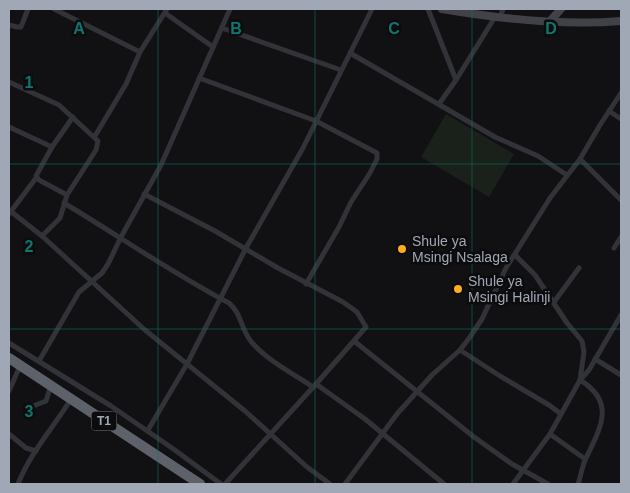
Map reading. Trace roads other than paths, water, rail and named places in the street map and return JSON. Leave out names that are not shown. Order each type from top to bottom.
[{"type":"highway","name":"T1","points":[[9,358],[200,484]]},
{"type":"street","points":[[9,25],[21,27],[28,9]]},
{"type":"street","points":[[54,9],[66,11],[91,28],[140,52]]},
{"type":"street","points":[[39,361],[79,292],[92,282],[108,264],[161,165],[230,9]]},
{"type":"street","points":[[148,430],[188,364],[246,248],[303,148],[372,9]]},
{"type":"street","points":[[428,9],[456,80]]},
{"type":"street","points":[[442,9],[584,24],[621,21]]},
{"type":"street","points":[[550,21],[561,9]]},
{"type":"street","points":[[95,136],[126,84],[140,52],[166,11],[213,47]]},
{"type":"street","points":[[439,104],[500,14]]},
{"type":"street","points":[[222,28],[341,70]]},
{"type":"street","points":[[350,53],[495,137],[538,156],[566,175]]},
{"type":"street","points":[[199,78],[316,121],[374,151],[378,156],[370,173],[350,202],[339,227],[306,284]]},
{"type":"street","points":[[9,82],[53,102],[95,136],[99,145],[66,195],[60,218],[42,236]]},
{"type":"street","points":[[345,484],[381,434],[417,392],[460,350],[482,319],[499,281],[566,175],[580,159],[621,93]]},
{"type":"street","points":[[609,111],[621,119]]},
{"type":"street","points":[[72,118],[52,147],[36,178],[9,212],[42,236],[145,330],[245,411],[307,467],[330,484]]},
{"type":"street","points":[[9,127],[52,147]]},
{"type":"street","points":[[580,159],[621,199]]},
{"type":"street","points":[[36,178],[66,195]]},
{"type":"street","points":[[9,343],[148,430],[223,484],[315,386],[366,327],[357,312],[343,302],[306,284],[246,248],[144,194]]},
{"type":"street","points":[[64,203],[179,275],[236,308],[245,333],[261,352],[365,419],[444,484]]},
{"type":"street","points":[[614,248],[621,237]]},
{"type":"street","points":[[515,256],[535,274],[583,344],[580,380]]},
{"type":"street","points":[[554,302],[579,268]]},
{"type":"street","points":[[513,484],[550,434],[580,380],[621,315]]},
{"type":"street","points":[[354,341],[474,437],[523,471],[548,484]]},
{"type":"street","points":[[460,350],[561,414]]},
{"type":"street","points":[[595,359],[621,375]]},
{"type":"street","points":[[9,391],[20,366]]},
{"type":"street","points":[[578,484],[585,459],[602,422],[603,413],[602,404],[597,395],[588,385],[580,380]]},
{"type":"street","points":[[28,408],[46,401],[51,385]]},
{"type":"street","points":[[18,484],[25,467],[71,399]]},
{"type":"street","points":[[9,434],[26,448],[36,451]]},
{"type":"street","points":[[550,434],[585,459]]},
{"type":"place","name":"Shule ya Msingi Nsalaga","points":[[402,249]]},
{"type":"place","name":"Shule ya Msingi Halinji","points":[[458,289]]}]
